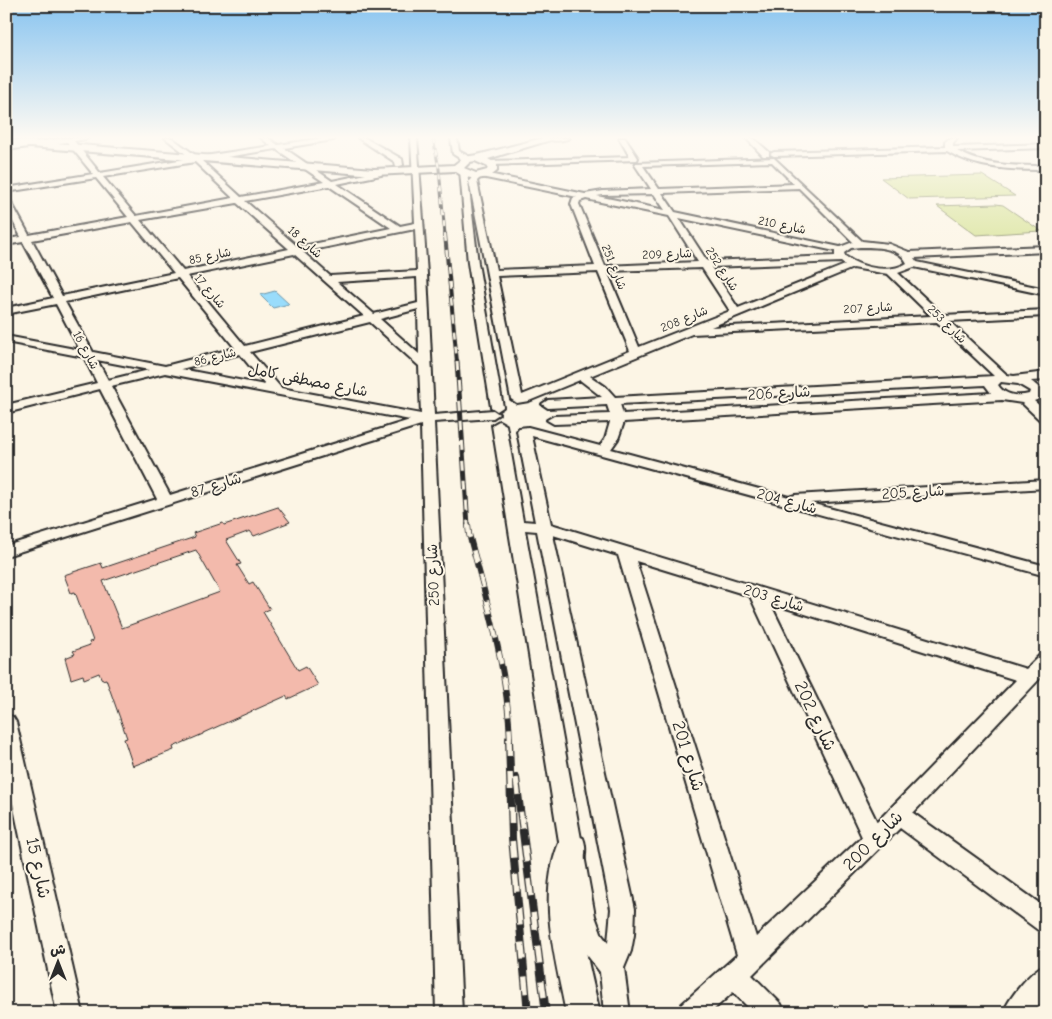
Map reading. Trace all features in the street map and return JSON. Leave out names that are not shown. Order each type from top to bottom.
[{"type":"main road","points":[[572,847],[564,875],[564,906],[583,1013]]},
{"type":"street","points":[[6,190],[34,186]]},
{"type":"street","name":"شارع 17","points":[[107,186],[276,390]]},
{"type":"street","name":"شارع 18","points":[[224,186],[425,365]]},
{"type":"street","points":[[6,242],[316,186]]},
{"type":"street","points":[[334,186],[398,230]]},
{"type":"street","name":"شارع 250","points":[[417,186],[422,274],[449,1013]]},
{"type":"street","points":[[462,186],[496,415],[517,525],[587,929],[594,943],[612,968]]},
{"type":"street","points":[[474,186],[521,399]]},
{"type":"street","name":"شارع 210","points":[[543,186],[841,255]]},
{"type":"street","name":"شارع 252","points":[[653,186],[736,312]]},
{"type":"street","points":[[584,196],[603,193],[800,186],[860,244]]},
{"type":"street","name":"شارع 251","points":[[584,196],[576,200],[575,204],[636,352]]},
{"type":"street","name":"شارع 16","points":[[6,200],[166,501]]},
{"type":"street","name":"شارع 85","points":[[6,311],[419,225]]},
{"type":"street","points":[[910,259],[904,268],[890,271],[853,265],[841,255],[848,246],[860,244],[887,247],[910,259],[1046,292]]},
{"type":"street","points":[[910,259],[1046,249]]},
{"type":"street","name":"شارع 209","points":[[493,273],[704,264],[841,255]]},
{"type":"street","name":"شارع 208","points":[[496,415],[508,401],[521,399],[853,265]]},
{"type":"street","name":"شارع 253","points":[[890,271],[940,318],[998,380],[990,384],[994,390],[1005,396]]},
{"type":"street","points":[[328,279],[422,274]]},
{"type":"street","name":"شارع 86","points":[[6,409],[423,305]]},
{"type":"street","name":"شارع 207","points":[[691,331],[1046,313]]},
{"type":"street","name":"شارع مصطفى كامل","points":[[6,339],[426,419]]},
{"type":"street","points":[[580,375],[600,387],[613,402],[618,412],[617,431],[602,451]]},
{"type":"street","points":[[1016,379],[1046,376]]},
{"type":"street","points":[[1016,379],[1031,385],[1041,392],[1025,399]]},
{"type":"street","name":"شارع 206","points":[[521,399],[548,404],[613,402],[1016,379]]},
{"type":"street","name":"شارع 206","points":[[554,420],[1005,396],[1025,399]]},
{"type":"street","points":[[1025,399],[1046,418]]},
{"type":"street","points":[[548,404],[555,411],[554,420],[541,428],[526,431],[622,909],[622,935],[612,968],[617,1013]]},
{"type":"street","points":[[426,419],[496,415]]},
{"type":"street","name":"شارع 204","points":[[496,415],[506,428],[526,431],[602,451],[1046,571]]},
{"type":"street","name":"شارع 87","points":[[6,551],[426,419]]},
{"type":"street","name":"شارع 205","points":[[781,499],[1046,484]]},
{"type":"street","name":"شارع 203","points":[[517,525],[544,528],[1030,677]]},
{"type":"street","name":"شارع 201","points":[[625,552],[742,966]]},
{"type":"street","name":"شارع 202","points":[[756,592],[874,840]]},
{"type":"street","name":"شارع 200","points":[[691,1013],[874,840],[1046,660]]},
{"type":"street","name":"شارع 15","points":[[6,722],[13,784],[70,1013]]},
{"type":"street","points":[[899,815],[1046,922]]},
{"type":"street","points":[[742,966],[772,1013]]},
{"type":"street","points":[[1016,1013],[1046,976]]},
{"type":"green space","points":[[891,186],[999,186],[1015,196],[909,199]]},
{"type":"green space","points":[[1003,205],[1041,231],[976,235],[937,206]]},
{"type":"water","points":[[275,291],[289,304],[273,308],[260,295]]},
{"type":"building","points":[[278,507],[290,522],[254,536],[250,531],[226,540],[241,564],[237,565],[249,584],[253,582],[270,609],[263,612],[298,670],[306,666],[318,685],[288,699],[286,696],[173,747],[174,750],[133,766],[124,739],[127,738],[106,679],[102,680],[99,673],[84,679],[83,675],[71,679],[65,658],[75,654],[73,651],[90,645],[89,642],[93,641],[75,592],[71,593],[64,575],[101,563],[103,568],[195,537],[193,533],[223,523],[224,525]],"holes":[[[196,550],[220,592],[122,628],[103,581]]]},
{"type":"railway","points":[[441,186],[445,235]]},
{"type":"railway","points":[[445,234],[457,362]]},
{"type":"railway","points":[[457,361],[468,526]]},
{"type":"railway","points":[[468,525],[496,636],[505,688],[510,741]]},
{"type":"railway","points":[[509,739],[512,838],[528,1013]]},
{"type":"railway","points":[[516,778],[546,1013]]}]
